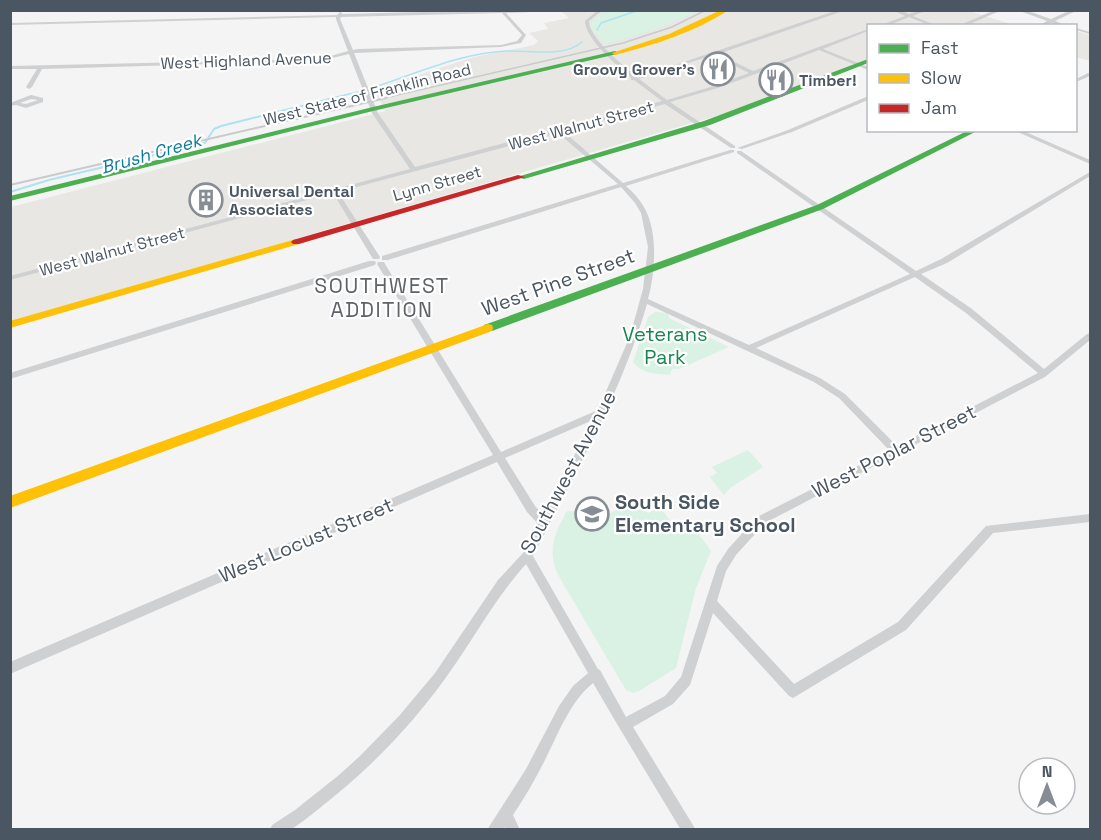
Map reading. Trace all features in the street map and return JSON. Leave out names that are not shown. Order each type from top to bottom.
[{"type":"street","points":[[341,10],[338,16],[373,109],[414,170]]},
{"type":"street","points":[[10,24],[576,10]]},
{"type":"street","points":[[601,10],[587,21],[586,28],[633,79],[969,312],[1044,373]]},
{"type":"street","name":"West State of Franklin Road","points":[[10,199],[674,37],[726,10]]},
{"type":"street","points":[[633,79],[844,10]]},
{"type":"street","points":[[894,10],[931,24]]},
{"type":"street","points":[[887,24],[925,10]]},
{"type":"street","points":[[965,24],[1000,10]]},
{"type":"street","points":[[1019,10],[1060,24]]},
{"type":"street","points":[[1044,24],[1076,10]]},
{"type":"street","points":[[561,11],[593,15]]},
{"type":"street","points":[[196,19],[202,12]]},
{"type":"street","name":"West Highland Avenue","points":[[10,68],[320,60],[358,50],[501,46],[522,40],[523,33],[502,12]]},
{"type":"street","name":"West Walnut Street","points":[[10,278],[666,101],[753,73],[867,30]]},
{"type":"street","points":[[820,49],[865,65]]},
{"type":"street","points":[[714,54],[753,73]]},
{"type":"street","name":"Lynn Street","points":[[10,325],[701,124],[865,65]]},
{"type":"street","points":[[29,87],[40,67]]},
{"type":"street","points":[[1077,80],[1090,74]]},
{"type":"street","points":[[1077,76],[1090,82]]},
{"type":"street","points":[[10,376],[736,149],[790,131],[867,98]]},
{"type":"street","points":[[10,105],[18,104]]},
{"type":"street","name":"Southwest Avenue","points":[[277,830],[339,783],[402,725],[439,677],[508,574],[526,556],[602,412],[621,370],[645,300],[650,269],[651,237],[647,219],[639,204],[622,185],[559,131]]},
{"type":"street","name":"West Pine Street","points":[[10,502],[820,207],[972,132]]},
{"type":"street","points":[[1021,132],[1090,162]]},
{"type":"street","points":[[750,348],[915,275],[978,243],[1090,174]]},
{"type":"street","points":[[335,192],[531,509],[543,522]]},
{"type":"street","points":[[645,300],[750,348],[836,392],[866,418],[895,450]]},
{"type":"street","name":"West Poplar Street","points":[[624,724],[669,700],[681,689],[690,672],[721,569],[732,552],[761,520],[1044,373],[1090,336]]},
{"type":"street","name":"West Locust Street","points":[[10,668],[602,412]]},
{"type":"street","points":[[710,602],[793,692],[902,626],[990,529],[1090,518]]},
{"type":"street","points":[[526,556],[689,830]]},
{"type":"street","points":[[494,830],[540,756],[570,697],[584,681],[596,674]]},
{"type":"street","points":[[505,814],[513,830]]},
{"type":"shaded area","points":[[966,10],[1011,24],[867,24],[867,59],[733,111],[11,322],[11,207],[385,111],[374,89],[474,57],[534,45],[538,41],[529,33],[548,29],[544,23],[569,18],[561,11]]},
{"type":"shaded area","points":[[1077,31],[1090,35],[1090,61],[1077,57]]},
{"type":"green space","points":[[605,11],[698,11],[654,30],[605,44],[590,27],[591,21]]},
{"type":"green space","name":"Veterans Park","points":[[655,312],[668,313],[669,318],[729,347],[679,369],[672,369],[670,375],[650,373],[640,369],[633,362],[648,317]]},
{"type":"green space","points":[[748,450],[763,467],[730,488],[724,495],[710,477],[717,473],[712,467]]},
{"type":"green space","points":[[639,500],[648,513],[660,507],[678,532],[693,526],[711,551],[696,588],[676,668],[633,693],[626,690],[561,580],[556,570],[553,545],[567,511],[585,512],[590,522]]},
{"type":"waterway","name":"Brush Creek","points":[[597,30],[601,23],[639,10]]},
{"type":"waterway","name":"Brush Creek","points":[[372,88],[472,56],[506,51],[556,52],[575,47],[582,42]]},
{"type":"waterway","name":"Brush Creek","points":[[328,99],[358,92]]},
{"type":"waterway","name":"Brush Creek","points":[[10,192],[49,180],[205,143],[214,129],[221,126],[334,98]]},
{"type":"railway","points":[[380,99],[623,43],[672,27],[706,10]]},
{"type":"railway","points":[[10,185],[386,98]]},
{"type":"traffic: fast","points":[[10,199],[373,109],[615,53]]},
{"type":"traffic: fast","points":[[521,177],[707,123],[867,61]]},
{"type":"traffic: fast","points":[[488,328],[820,207],[972,132]]},
{"type":"traffic: slow","points":[[615,53],[672,36],[726,10]]},
{"type":"traffic: slow","points":[[10,325],[296,242]]},
{"type":"traffic: slow","points":[[10,502],[488,328]]},
{"type":"traffic: jam","points":[[296,242],[521,177]]},
{"type":"place","name":"Groovy Grover's","points":[[718,69]]},
{"type":"place","name":"Timber!","points":[[776,80]]},
{"type":"place","name":"Universal Dental Associates","points":[[206,200]]},
{"type":"place","name":"South Side Elementary School","points":[[592,514]]},
{"type":"district","name":"SOUTHWEST ADDITION","points":[[382,298]]}]
